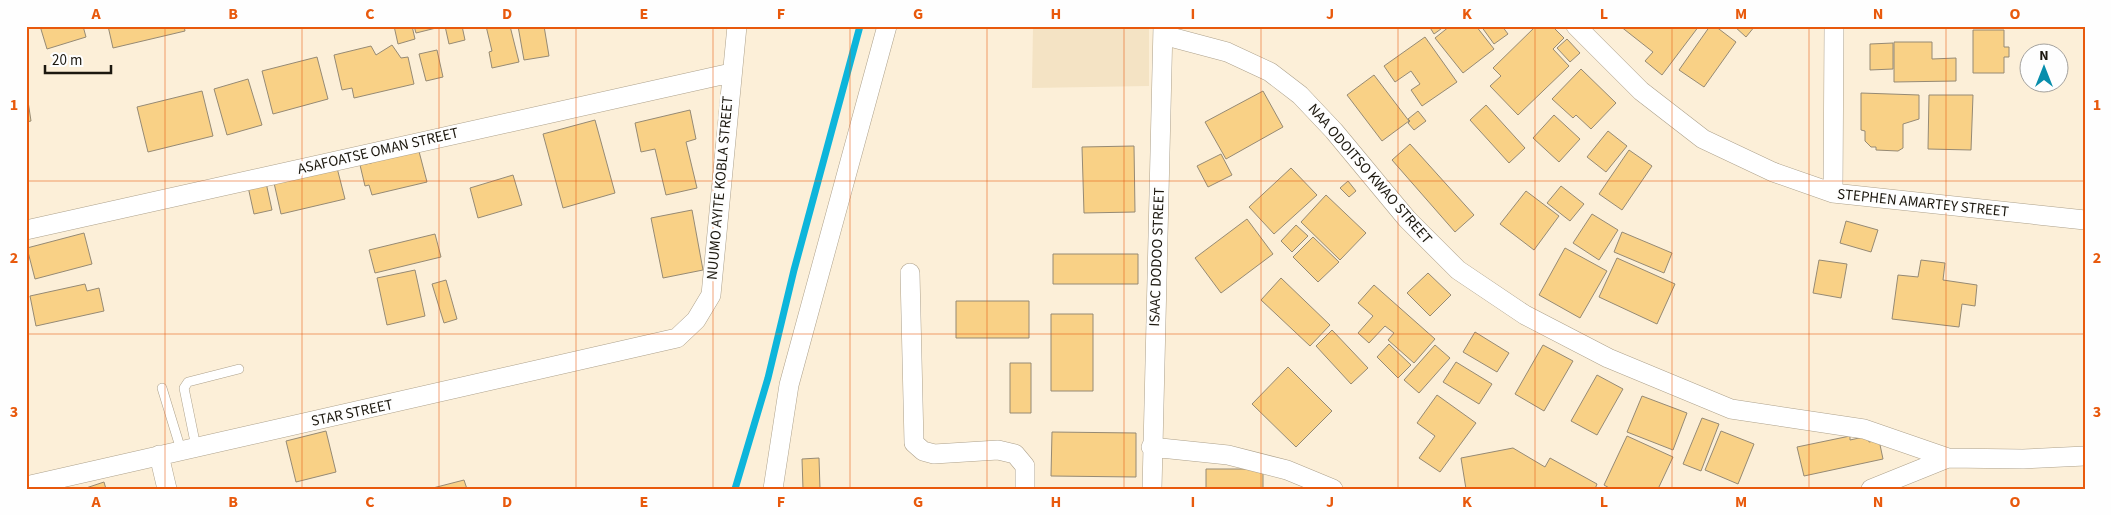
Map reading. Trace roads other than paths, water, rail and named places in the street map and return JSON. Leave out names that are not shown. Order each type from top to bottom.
[{"type":"street","name":"NUUMO AYITE KOBLA STREET","points":[[677,338],[696,320],[711,294],[737,26]]},
{"type":"street","points":[[773,489],[789,385],[887,26]]},
{"type":"street","name":"STEPHEN AMARTEY STREET","points":[[1576,26],[1641,91],[1704,140],[1773,172],[1832,194],[2085,220]]},
{"type":"street","points":[[1832,194],[1834,26]]},
{"type":"street","name":"ISAAC DODOO STREET","points":[[1152,489],[1163,30]]},
{"type":"street","name":"NAA ODOITSO KWAO STREET","points":[[1163,30],[1227,52],[1270,72],[1300,95],[1334,132],[1407,219],[1458,270],[1525,315],[1608,358],[1730,409],[1864,429],[1948,458],[2023,459],[2085,456]]},
{"type":"street","name":"ASAFOATSE OMAN STREET","points":[[26,230],[731,73]]},
{"type":"street","points":[[910,273],[914,443],[923,451],[934,454],[998,450],[1015,454],[1025,466],[1025,489]]},
{"type":"street","name":"STAR STREET","points":[[26,486],[677,338]]},
{"type":"street","points":[[1152,447],[1228,455],[1288,470],[1333,489]]},
{"type":"street","points":[[158,456],[167,489]]},
{"type":"street","points":[[1871,489],[1948,458]]},
{"type":"lane","points":[[189,449],[184,388],[188,382],[239,369]]},
{"type":"lane","points":[[162,388],[189,449]]},
{"type":"waterway","points":[[735,489],[768,378],[794,270],[860,26]]}]
